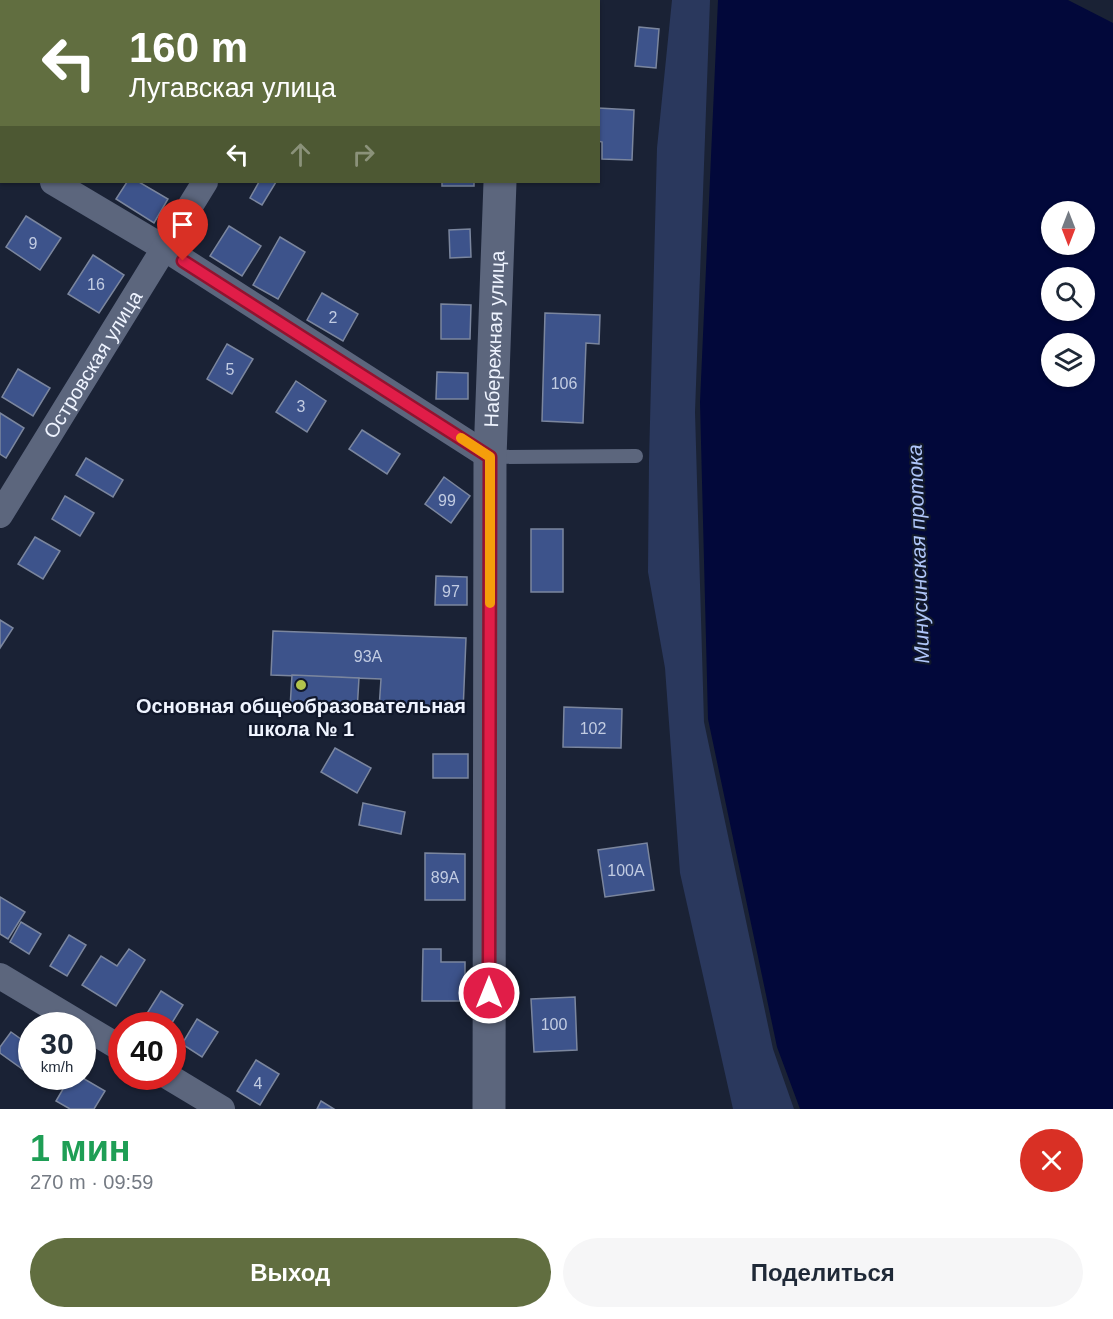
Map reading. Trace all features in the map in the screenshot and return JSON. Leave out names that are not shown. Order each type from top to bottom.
[{"type":"street","points":[[55,183],[164,248],[490,457]]},
{"type":"street","name":"Островская улица","points":[[0,515],[204,183]]},
{"type":"street","name":"Набережная улица","points":[[489,1109],[490,457],[500,183]]},
{"type":"street","points":[[0,976],[108,1041]]},
{"type":"street","points":[[186,1087],[222,1109]]},
{"type":"lane","points":[[490,457],[636,456]]},
{"type":"shaded area","points":[[672,0],[710,0],[695,412],[704,722],[773,1049],[794,1109],[733,1109],[680,873],[665,668],[648,572],[657,148]]},
{"type":"water","name":"Минусинская протока","points":[[718,0],[1068,0],[1113,23],[1113,1109],[800,1109],[777,1047],[708,719],[700,402]]},
{"type":"building","points":[[639,27],[659,29],[656,68],[635,66]]},
{"type":"building","points":[[600,108],[634,110],[632,160],[602,159],[602,142],[600,142]]},
{"type":"building","points":[[126,183],[141,183],[168,199],[154,223],[116,199]]},
{"type":"building","points":[[258,183],[275,183],[262,205],[250,198]]},
{"type":"building","points":[[442,183],[474,183],[474,186],[442,186]]},
{"type":"building","points":[[26,216],[61,238],[40,270],[6,247]]},
{"type":"building","points":[[229,226],[261,246],[242,276],[210,256]]},
{"type":"building","points":[[470,229],[471,257],[450,258],[449,230]]},
{"type":"building","points":[[280,237],[305,252],[278,299],[253,285]]},
{"type":"building","points":[[93,255],[124,275],[99,313],[68,294]]},
{"type":"building","points":[[322,293],[358,314],[343,341],[307,320]]},
{"type":"building","points":[[441,304],[471,305],[470,339],[441,339]]},
{"type":"building","points":[[545,313],[600,315],[599,344],[586,343],[583,423],[542,421]]},
{"type":"building","points":[[227,344],[253,359],[232,394],[207,379]]},
{"type":"building","points":[[18,369],[50,388],[33,416],[2,397]]},
{"type":"building","points":[[437,372],[468,373],[468,399],[436,399]]},
{"type":"building","points":[[296,381],[326,401],[307,432],[276,412]]},
{"type":"building","points":[[0,413],[24,428],[6,458],[0,454]]},
{"type":"building","points":[[362,430],[400,454],[387,474],[349,449]]},
{"type":"building","points":[[86,458],[123,480],[113,497],[76,475]]},
{"type":"building","points":[[444,477],[470,496],[451,523],[425,504]]},
{"type":"building","points":[[65,496],[94,513],[80,536],[52,519]]},
{"type":"building","points":[[531,529],[563,529],[563,592],[531,592]]},
{"type":"building","points":[[35,537],[60,551],[43,579],[18,564]]},
{"type":"building","points":[[436,576],[467,577],[467,605],[435,605]]},
{"type":"building","points":[[0,620],[13,628],[0,648]]},
{"type":"building","points":[[273,631],[466,638],[463,712],[379,709],[381,679],[271,675]]},
{"type":"building","points":[[292,675],[359,678],[357,711],[290,708]]},
{"type":"building","points":[[564,707],[622,709],[621,748],[563,747]]},
{"type":"building","points":[[335,748],[371,768],[357,793],[321,772]]},
{"type":"building","points":[[433,754],[468,754],[468,778],[433,778]]},
{"type":"building","points":[[363,803],[405,812],[401,834],[359,825]]},
{"type":"building","points":[[647,843],[654,890],[605,897],[598,850]]},
{"type":"building","points":[[425,853],[465,854],[465,900],[425,900]]},
{"type":"building","points":[[0,897],[25,912],[8,939],[0,934]]},
{"type":"building","points":[[21,922],[41,934],[29,954],[10,942]]},
{"type":"building","points":[[69,935],[86,945],[67,976],[50,966]]},
{"type":"building","points":[[129,949],[145,960],[116,1006],[82,985],[101,956],[117,966]]},
{"type":"building","points":[[423,949],[441,949],[441,962],[465,962],[465,1001],[422,1001]]},
{"type":"building","points":[[161,991],[183,1005],[179,1012],[148,1012]]},
{"type":"building","points":[[575,997],[577,1050],[534,1052],[531,999]]},
{"type":"building","points":[[197,1019],[218,1032],[202,1057],[186,1047],[186,1037]]},
{"type":"building","points":[[11,1032],[18,1037],[18,1066],[0,1053],[0,1047]]},
{"type":"building","points":[[256,1060],[279,1074],[260,1105],[237,1091]]},
{"type":"building","points":[[96,1086],[105,1091],[94,1109],[70,1109],[56,1101],[62,1090],[96,1090]]},
{"type":"building","points":[[321,1101],[334,1109],[317,1109]]},
{"type":"slow traffic","points":[[461,438],[490,457],[490,603]]},
{"type":"place","name":"Основная общеобразовательная школа № 1","points":[[301,685]]},
{"type":"route","points":[[183,261],[490,457],[489,993]]}]
